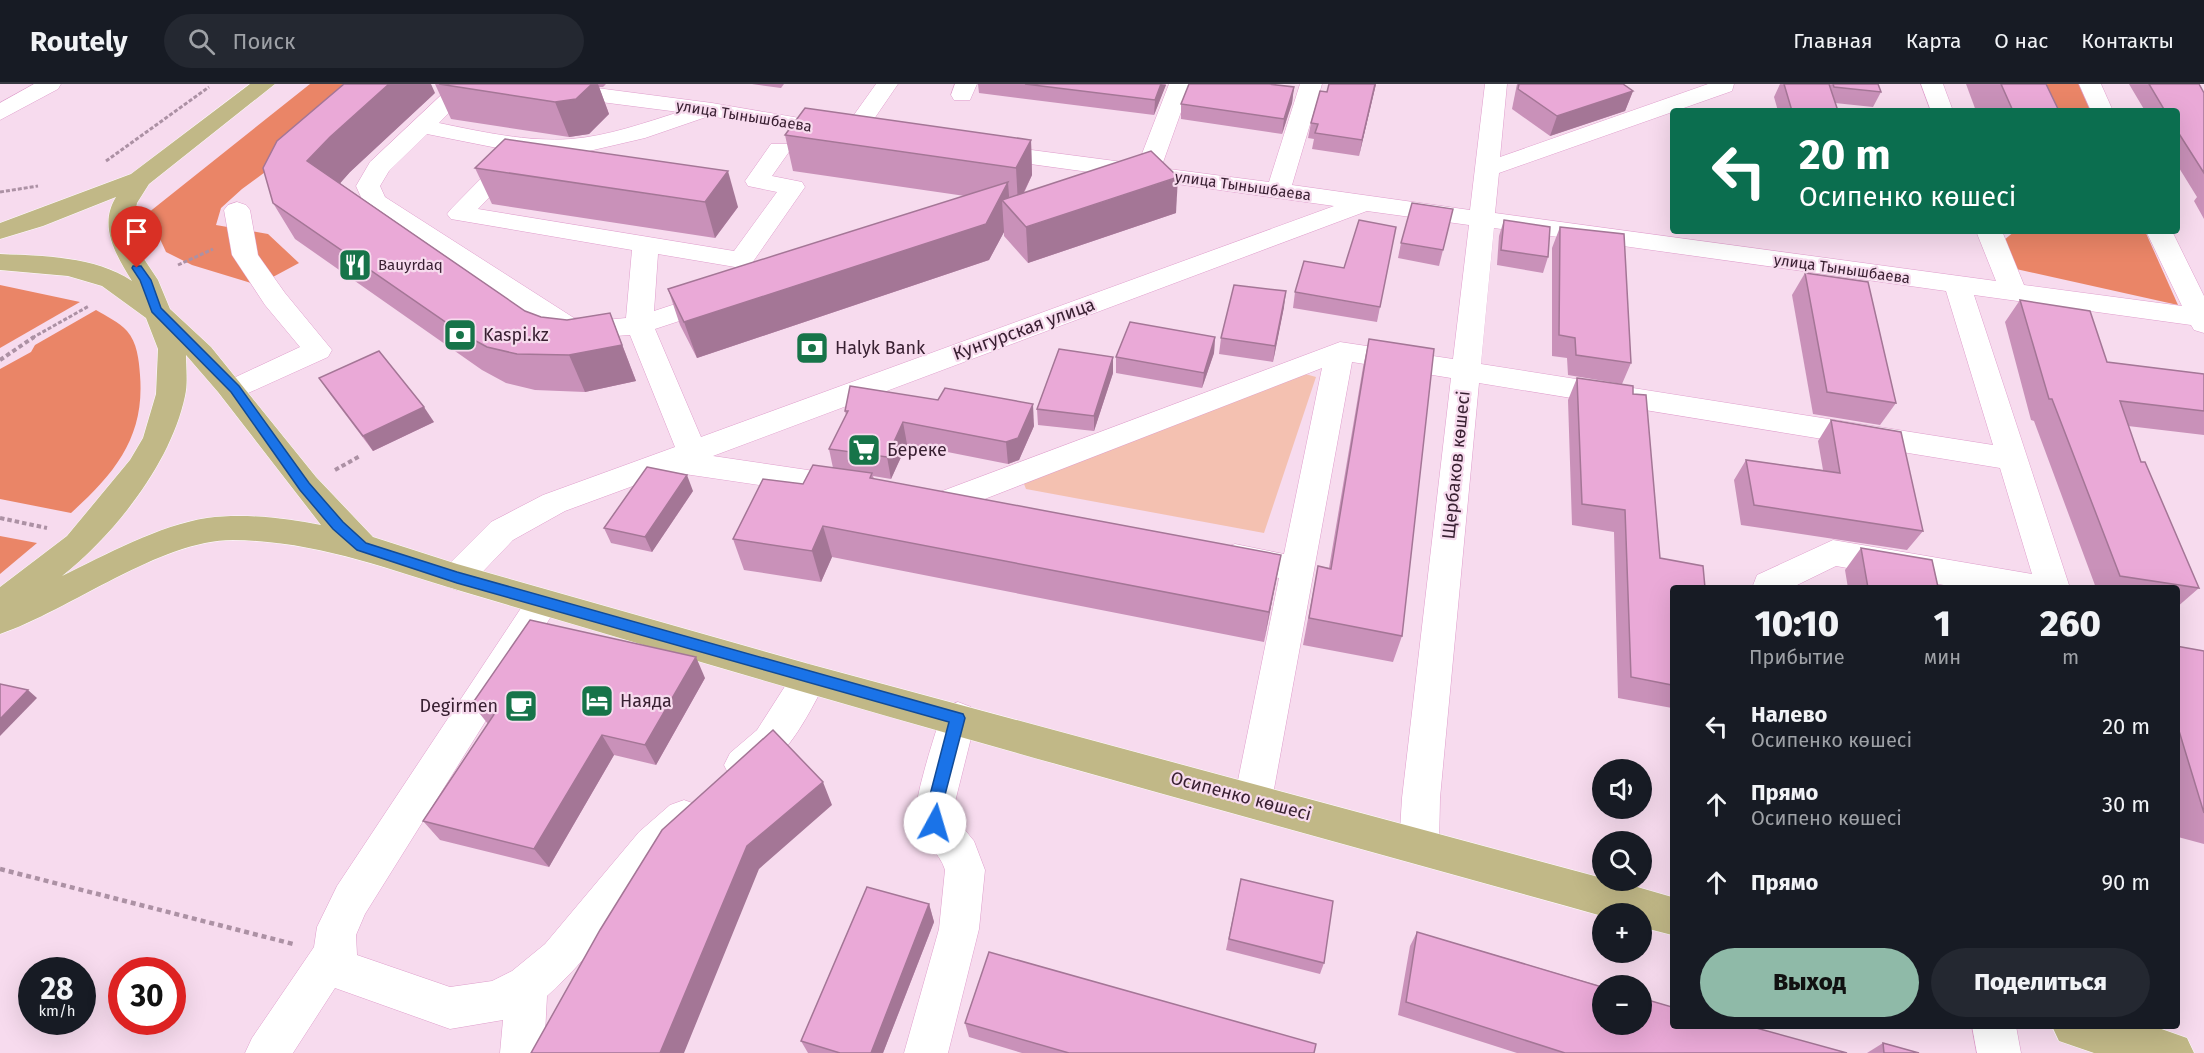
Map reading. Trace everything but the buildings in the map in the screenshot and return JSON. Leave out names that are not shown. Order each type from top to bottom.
[{"type":"main road","points":[[0,231],[34,221],[141,179],[264,84]]},
{"type":"main road","points":[[0,606],[78,545],[141,468],[158,438],[171,394],[172,349],[145,280],[129,256],[120,225],[125,203],[141,179]]},
{"type":"main road","points":[[0,262],[52,266],[108,278],[156,310],[235,389],[305,487],[338,525],[362,546]]},
{"type":"main road","name":"Осипенко көшесі","points":[[0,620],[149,549],[204,531],[230,528],[282,531],[362,546],[457,577],[809,679],[1670,914]]},
{"type":"main road","points":[[2085,1029],[2172,1053]]},
{"type":"street","points":[[0,113],[50,84]]},
{"type":"street","points":[[466,84],[372,177],[368,186],[374,201],[566,326],[598,330],[639,324],[741,292]]},
{"type":"street","name":"улица Тынышбаева","points":[[521,84],[712,110],[877,136]]},
{"type":"street","points":[[853,133],[887,84]]},
{"type":"street","points":[[1092,191],[1148,173],[1180,84]]},
{"type":"street","points":[[1278,191],[1311,84]]},
{"type":"street","name":"Щербаков көшесі","points":[[1419,846],[1421,798],[1496,84]]},
{"type":"street","points":[[1488,169],[1724,86],[1723,84]]},
{"type":"street","points":[[1932,84],[1941,108]]},
{"type":"street","points":[[2090,84],[2101,108]]},
{"type":"street","points":[[421,126],[528,145],[556,147],[595,142],[712,110]]},
{"type":"street","points":[[528,145],[460,214],[741,260],[793,187],[757,181],[779,149]]},
{"type":"street","name":"улица Тынышбаева","points":[[959,147],[1365,203]]},
{"type":"street","name":"Кунгурская улица","points":[[457,577],[488,542],[520,519],[554,503],[1365,203],[1480,220]]},
{"type":"street","points":[[235,389],[318,350],[275,299],[245,255],[237,210]]},
{"type":"street","name":"улица Тынышбаева","points":[[1480,220],[2013,291],[2203,320]]},
{"type":"street","points":[[1990,234],[2013,291]]},
{"type":"street","points":[[2160,234],[2203,320]]},
{"type":"street","points":[[645,244],[639,324],[681,456],[878,491]]},
{"type":"street","points":[[1957,284],[2052,585]]},
{"type":"street","points":[[1006,513],[936,500],[1340,351],[1466,369],[2013,459]]},
{"type":"street","points":[[1253,800],[1340,351]]},
{"type":"street","points":[[1204,551],[1298,569]]},
{"type":"street","points":[[1769,585],[1833,553],[2019,585]]},
{"type":"street","points":[[267,1053],[333,955],[335,932],[351,900],[543,602]]},
{"type":"street","points":[[333,955],[343,971],[450,1008],[495,1002],[527,986],[560,958],[653,844],[770,741],[809,679]]},
{"type":"street","points":[[926,1053],[959,929],[965,870],[960,854],[935,823],[933,814],[958,718]]},
{"type":"street","points":[[522,1053],[527,986]]},
{"type":"street","points":[[1995,1029],[1999,1053]]},
{"type":"path","points":[[101,164],[214,84]]},
{"type":"path","points":[[0,192],[47,184]]},
{"type":"path","points":[[0,360],[20,345],[89,306]]},
{"type":"path","points":[[335,470],[360,456]]},
{"type":"path","points":[[0,518],[53,529]]},
{"type":"path","points":[[0,869],[333,955]]},
{"type":"shaded area","points":[[310,84],[397,84],[288,155],[242,189],[221,208],[216,225],[268,234],[299,263],[258,285],[192,265],[166,252],[148,213]]},
{"type":"shaded area","points":[[2008,84],[2079,84],[2090,108],[2019,108]]},
{"type":"shaded area","points":[[2011,234],[2146,234],[2178,305],[2016,269],[1998,245]]},
{"type":"shaded area","points":[[0,285],[80,302],[0,348]]},
{"type":"shaded area","points":[[96,310],[127,331],[133,340],[138,357],[140,397],[138,417],[124,452],[101,483],[71,513],[0,499],[0,369],[31,352],[35,345]]},
{"type":"shaded area","points":[[1291,370],[1316,377],[1264,533],[1026,489],[1020,474]]},
{"type":"shaded area","points":[[0,536],[37,543],[0,574]]},
{"type":"place","name":"Bauyrdaq","points":[[355,265]]},
{"type":"place","name":"Kaspi.kz","points":[[460,335]]},
{"type":"place","name":"Halyk Bank","points":[[812,348]]},
{"type":"place","name":"Береке","points":[[864,450]]},
{"type":"place","name":"Наяда","points":[[597,701]]},
{"type":"place","name":"Degirmen","points":[[521,706]]},
{"type":"route","points":[[137,268],[145,280],[156,310],[195,346],[235,389],[305,487],[338,525],[362,546],[457,577],[809,679],[958,718],[933,814],[935,823]]}]
